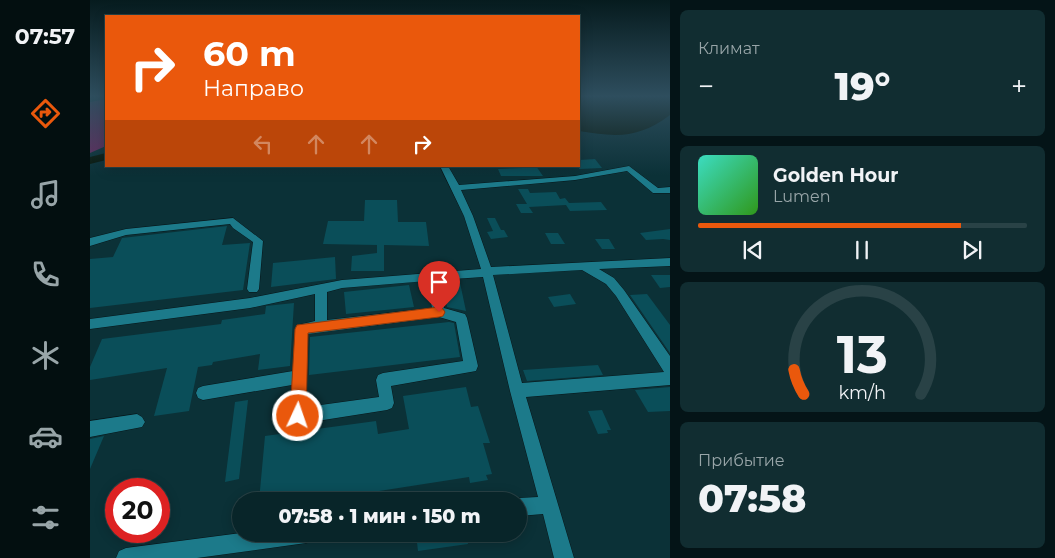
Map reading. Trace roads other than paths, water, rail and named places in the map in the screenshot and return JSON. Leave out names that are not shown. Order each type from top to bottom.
[{"type":"street","points":[[445,167],[457,188],[487,272],[517,391],[564,558]]},
{"type":"street","points":[[457,188],[575,178],[629,168],[656,191],[670,190]]},
{"type":"street","points":[[90,242],[126,232],[233,221],[258,241],[254,289]]},
{"type":"street","points":[[90,324],[250,303],[321,288],[400,278],[670,262]]},
{"type":"street","points":[[584,266],[610,281],[670,368]]},
{"type":"street","points":[[432,277],[439,312]]},
{"type":"street","points":[[321,288],[321,326]]},
{"type":"street","points":[[439,312],[461,318],[471,366],[383,380],[387,403],[298,416],[302,329],[321,326],[439,312]]},
{"type":"street","points":[[203,393],[300,377]]},
{"type":"street","points":[[517,391],[670,378]]},
{"type":"street","points":[[90,429],[137,422]]},
{"type":"street","points":[[527,506],[549,504]]},
{"type":"street","points":[[126,558],[246,542]]},
{"type":"waterway","points":[[90,161],[105,156]]}]
